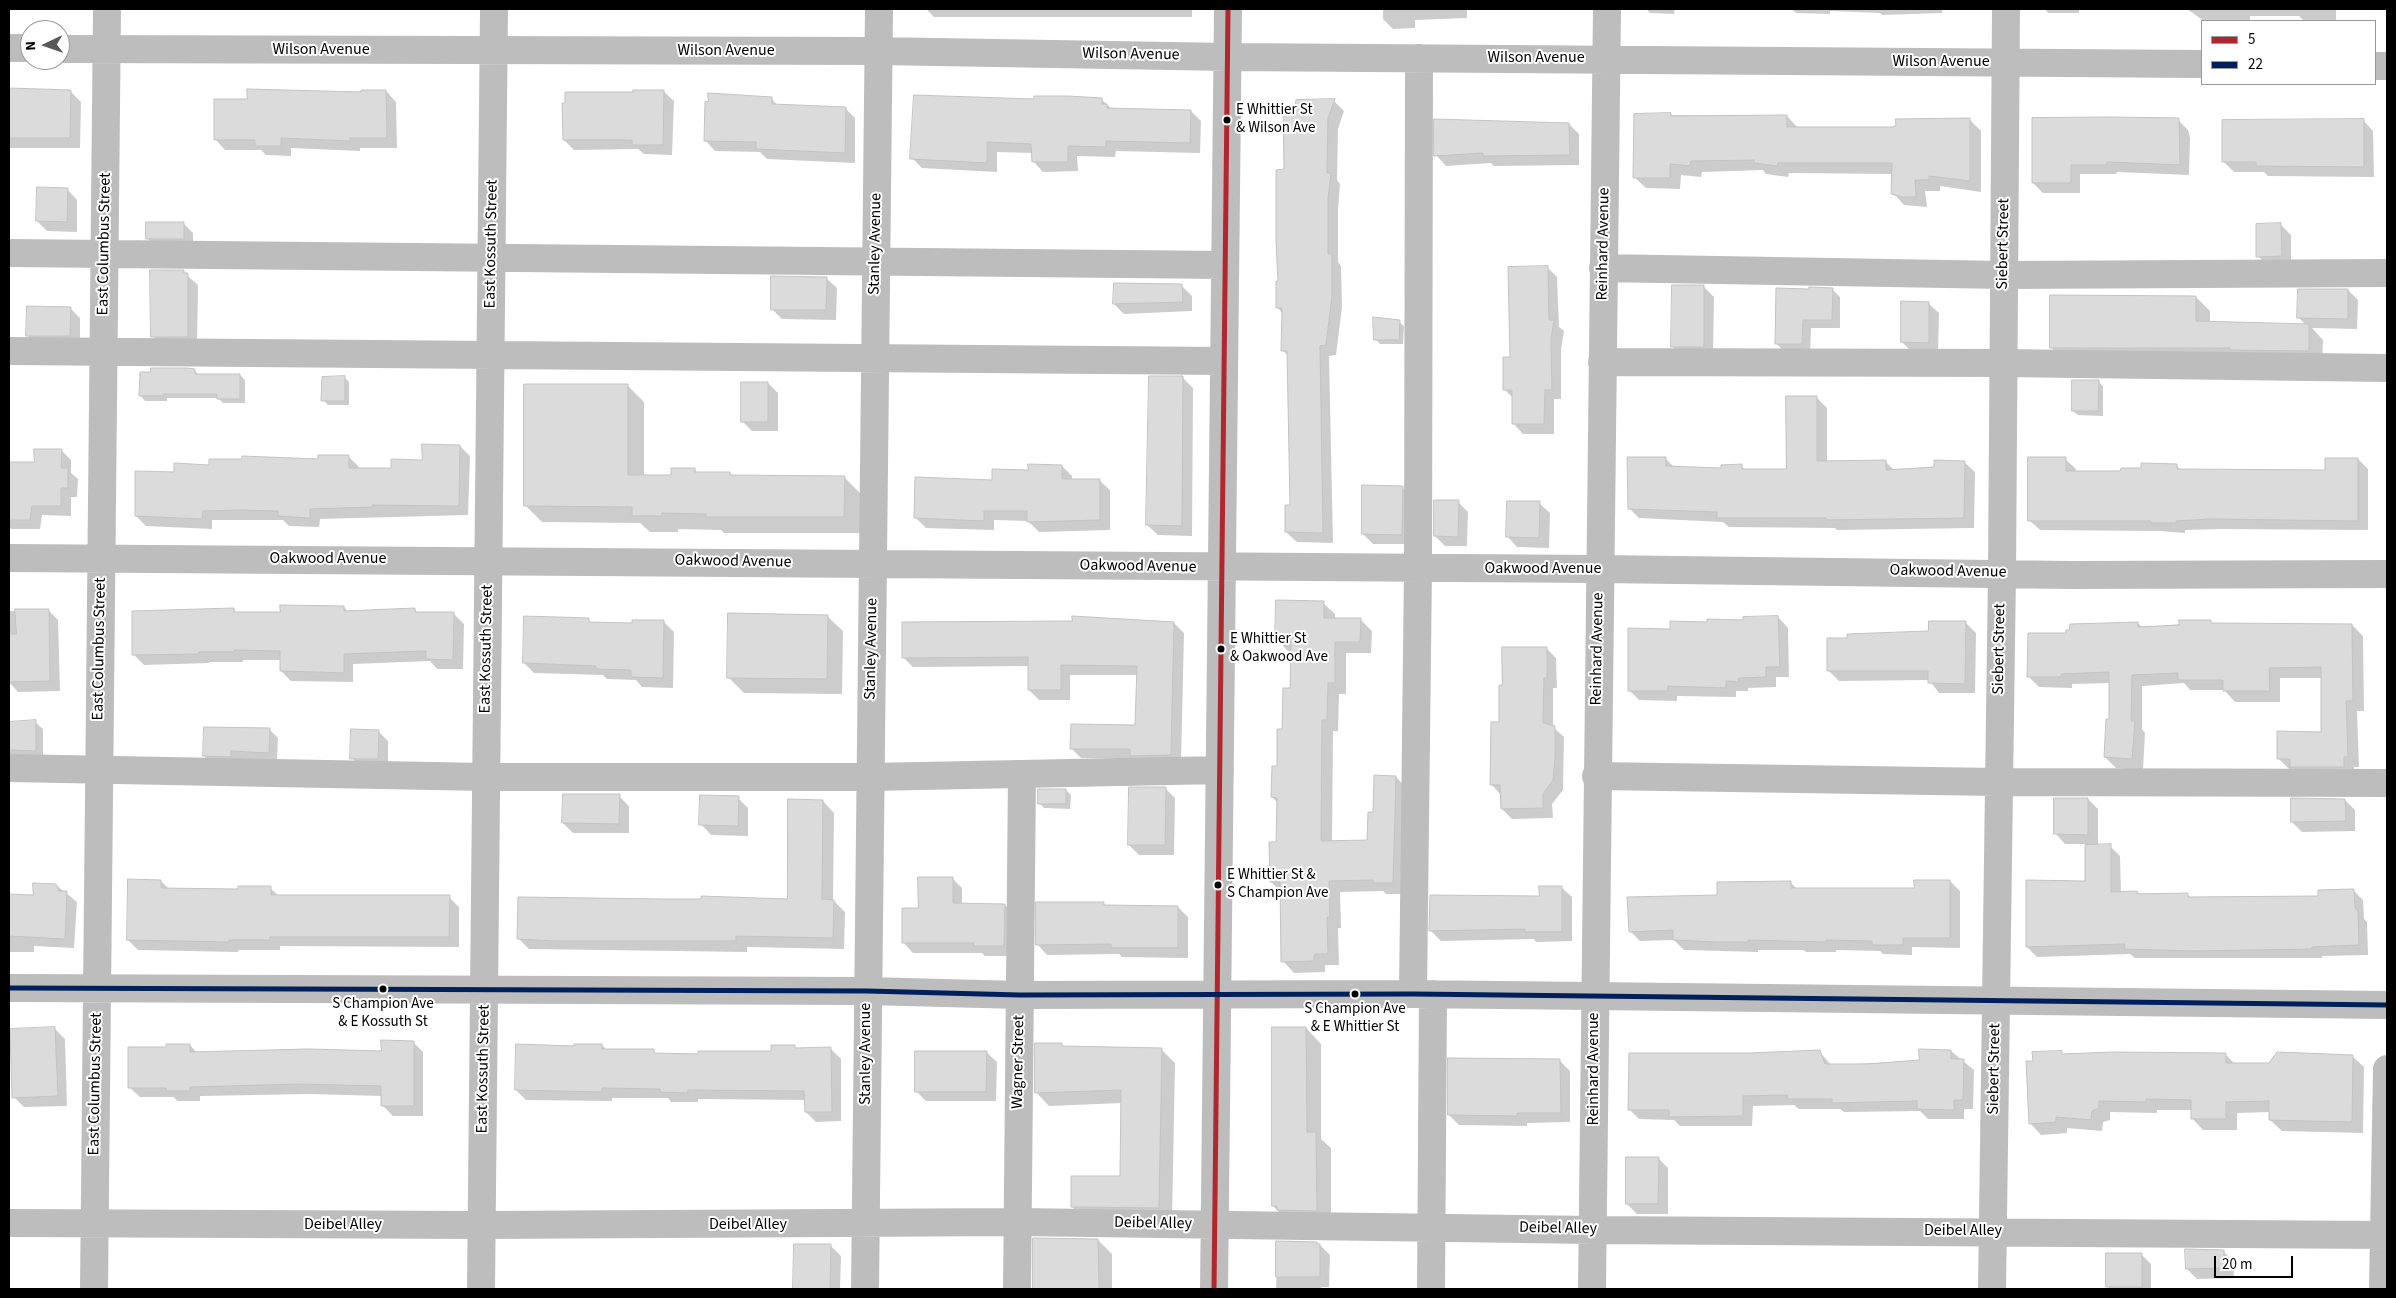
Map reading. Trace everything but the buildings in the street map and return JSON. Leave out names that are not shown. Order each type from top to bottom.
[{"type":"street","name":"East Columbus Street","points":[[94,1289],[107,9]]},
{"type":"street","name":"East Kossuth Street","points":[[481,1289],[494,9]]},
{"type":"street","name":"Stanley Avenue","points":[[865,1289],[879,9]]},
{"type":"street","points":[[1214,1289],[1228,9]]},
{"type":"street","name":"Reinhard Avenue","points":[[1592,1289],[1596,776],[1606,9]]},
{"type":"street","name":"Siebert Street","points":[[1992,1289],[2002,572],[2006,9]]},
{"type":"street","name":"Wilson Avenue","points":[[70,49],[878,51],[1228,57],[2201,64]]},
{"type":"street","points":[[1419,58],[1418,568],[1423,994],[1432,1227],[1431,1289]]},
{"type":"street","points":[[9,253],[1225,265]]},
{"type":"street","points":[[1603,268],[2004,275],[2387,273]]},
{"type":"street","points":[[9,351],[1224,361]]},
{"type":"street","points":[[1602,362],[2002,363],[2387,368]]},
{"type":"street","name":"Oakwood Avenue","points":[[9,558],[2002,572],[2070,575],[2387,574]]},
{"type":"street","points":[[9,768],[99,768],[486,778],[870,776],[1220,770]]},
{"type":"street","name":"Wagner Street","points":[[1017,1289],[1022,774]]},
{"type":"street","points":[[1596,776],[1998,782],[2387,783]]},
{"type":"street","points":[[9,988],[867,991],[1020,994],[1594,995],[2387,1005]]},
{"type":"street","points":[[2383,1289],[2386,1234],[2387,1069]]},
{"type":"street","name":"Deibel Alley","points":[[9,1223],[865,1225],[1017,1222],[1593,1230],[2386,1234]]},
{"type":"transit line","name":"5","points":[[1214,1289],[1228,9]]},
{"type":"transit line","name":"22","points":[[9,988],[867,991],[1020,995],[1413,994],[2387,1005]]},
{"type":"place","name":"E Whittier St & Wilson Ave","points":[[1227,120]]},
{"type":"place","name":"E Whittier St & Oakwood Ave","points":[[1221,649]]},
{"type":"place","name":"E Whittier St & S Champion Ave","points":[[1218,885]]},
{"type":"place","name":"S Champion Ave & E Kossuth St","points":[[383,989]]},
{"type":"place","name":"S Champion Ave & E Whittier St","points":[[1355,994]]}]
